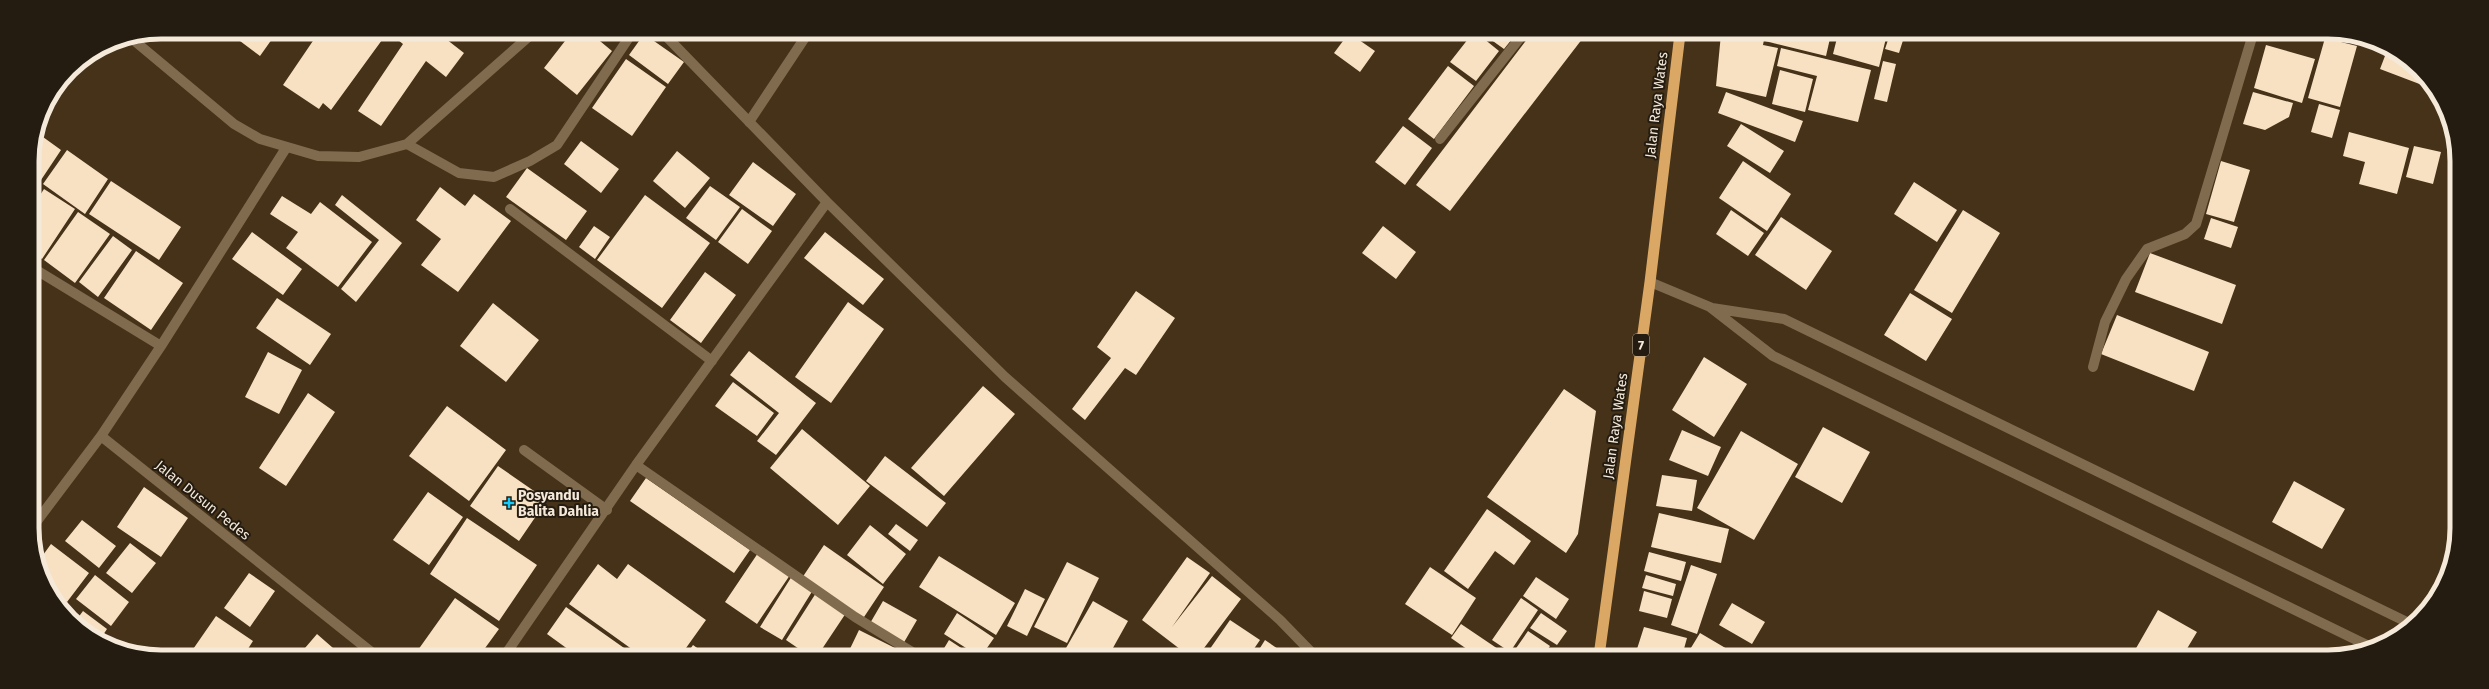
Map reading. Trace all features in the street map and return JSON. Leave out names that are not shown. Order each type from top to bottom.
[{"type":"highway","name":"Jalan Raya Wates","points":[[1600,650],[1650,282],[1679,39]]},
{"type":"street","points":[[136,41],[234,124],[260,139],[286,148],[318,156],[359,157],[407,144],[526,39]]},
{"type":"street","points":[[407,144],[459,173],[494,177],[530,161],[557,145],[627,39]]},
{"type":"street","points":[[668,39],[827,202],[1005,377],[1280,620],[1309,650]]},
{"type":"street","points":[[749,122],[804,39]]},
{"type":"street","points":[[1440,139],[1519,39]]},
{"type":"street","points":[[2093,367],[2105,322],[2126,279],[2147,249],[2185,234],[2196,224],[2252,39]]},
{"type":"street","points":[[39,519],[101,436],[161,346],[286,148]]},
{"type":"street","points":[[509,650],[607,510],[636,465],[827,202]]},
{"type":"street","points":[[510,209],[712,361]]},
{"type":"street","points":[[39,272],[161,346]]},
{"type":"street","points":[[1650,282],[1710,307],[1784,319],[2406,622]]},
{"type":"street","points":[[1710,307],[1773,356],[2366,644]]},
{"type":"street","name":"Jalan Dusun Pedes","points":[[101,436],[369,650]]},
{"type":"street","points":[[524,450],[607,510]]},
{"type":"street","points":[[636,465],[855,617],[909,650]]},
{"type":"building","points":[[237,39],[272,39],[260,56]]},
{"type":"building","points":[[314,39],[382,40],[331,110],[323,103],[319,109],[283,85]]},
{"type":"building","points":[[397,39],[446,39],[464,53],[446,77],[426,61],[381,126],[358,111],[403,44]]},
{"type":"building","points":[[567,39],[597,39],[612,51],[577,95],[544,68]]},
{"type":"building","points":[[640,39],[651,39],[684,62],[668,84],[629,55]]},
{"type":"building","points":[[1344,39],[1358,39],[1375,51],[1360,72],[1334,53]]},
{"type":"building","points":[[1468,39],[1484,39],[1499,51],[1476,81],[1450,62]]},
{"type":"building","points":[[1490,39],[1512,39],[1504,49]]},
{"type":"building","points":[[1527,39],[1582,39],[1450,211],[1416,185]]},
{"type":"building","points":[[1721,39],[1764,39],[1763,45],[1778,48],[1766,97],[1716,86]]},
{"type":"building","points":[[1766,39],[1830,39],[1826,56],[1765,41]]},
{"type":"building","points":[[1837,39],[1886,39],[1879,67],[1833,54]]},
{"type":"building","points":[[1888,39],[1903,39],[1899,53],[1885,49]]},
{"type":"building","points":[[2325,39],[2357,46],[2340,107],[2308,98]]},
{"type":"building","points":[[2266,45],[2315,59],[2302,103],[2254,88]]},
{"type":"building","points":[[1781,48],[1871,70],[1858,122],[1808,110],[1817,76],[1777,66]]},
{"type":"building","points":[[2386,54],[2408,69],[2424,86],[2380,69]]},
{"type":"building","points":[[626,59],[666,87],[632,136],[592,108]]},
{"type":"building","points":[[1883,61],[1896,64],[1887,102],[1874,99]]},
{"type":"building","points":[[1448,66],[1474,86],[1434,139],[1408,119]]},
{"type":"building","points":[[1780,70],[1813,79],[1805,112],[1772,104]]},
{"type":"building","points":[[1726,92],[1803,121],[1795,142],[1718,113]]},
{"type":"building","points":[[2253,92],[2293,103],[2289,117],[2265,130],[2243,124]]},
{"type":"building","points":[[2319,104],[2340,110],[2332,138],[2311,132]]},
{"type":"building","points":[[1741,124],[1784,151],[1770,173],[1727,146]]},
{"type":"building","points":[[1403,126],[1432,148],[1405,185],[1375,162]]},
{"type":"building","points":[[2349,132],[2409,148],[2397,194],[2359,184],[2365,162],[2343,156]]},
{"type":"building","points":[[43,137],[61,150],[39,183],[39,153],[41,141]]},
{"type":"building","points":[[581,141],[619,169],[601,193],[564,164]]},
{"type":"building","points":[[2414,146],[2441,152],[2433,184],[2406,177]]},
{"type":"building","points":[[67,150],[108,179],[85,214],[43,184]]},
{"type":"building","points":[[677,151],[710,178],[685,208],[653,181]]},
{"type":"building","points":[[1743,161],[1791,194],[1767,231],[1719,198]]},
{"type":"building","points":[[2221,161],[2250,170],[2234,222],[2206,214]]},
{"type":"building","points":[[753,162],[796,194],[773,226],[729,195]]},
{"type":"building","points":[[527,168],[587,211],[566,240],[506,197]]},
{"type":"building","points":[[111,181],[181,227],[159,260],[89,214]]},
{"type":"building","points":[[1914,182],[1957,210],[1937,242],[1894,214]]},
{"type":"building","points":[[710,186],[740,207],[716,240],[686,218]]},
{"type":"building","points":[[440,187],[465,206],[474,194],[511,221],[458,292],[421,265],[441,239],[416,220]]},
{"type":"building","points":[[44,189],[75,209],[42,259],[39,257],[39,197]]},
{"type":"building","points":[[342,195],[402,243],[356,302],[341,289],[379,240],[335,205]]},
{"type":"building","points":[[645,195],[710,243],[662,308],[597,260]]},
{"type":"building","points":[[282,196],[311,214],[320,202],[372,242],[338,287],[286,248],[298,232],[270,214]]},
{"type":"building","points":[[742,209],[772,231],[748,264],[718,242]]},
{"type":"building","points":[[1731,210],[1764,233],[1748,256],[1716,234]]},
{"type":"building","points":[[1963,210],[2000,233],[1952,313],[1914,290]]},
{"type":"building","points":[[78,212],[110,234],[75,283],[44,260]]},
{"type":"building","points":[[1781,217],[1832,251],[1806,290],[1755,255]]},
{"type":"building","points":[[2211,218],[2238,227],[2231,248],[2204,239]]},
{"type":"building","points":[[594,226],[610,237],[595,259],[579,247]]},
{"type":"building","points":[[1383,226],[1416,252],[1396,279],[1362,253]]},
{"type":"building","points":[[252,232],[302,269],[283,295],[232,259]]},
{"type":"building","points":[[825,232],[884,279],[863,305],[804,258]]},
{"type":"building","points":[[113,236],[132,250],[98,297],[79,282]]},
{"type":"building","points":[[136,251],[183,283],[151,330],[104,298]]},
{"type":"building","points":[[2150,253],[2236,285],[2222,324],[2135,292]]},
{"type":"building","points":[[705,272],[736,295],[701,343],[670,320]]},
{"type":"building","points":[[1136,291],[1175,318],[1136,375],[1125,368],[1085,420],[1072,409],[1111,358],[1097,347]]},
{"type":"building","points":[[1910,293],[1952,319],[1926,361],[1884,335]]},
{"type":"building","points":[[277,298],[331,334],[310,365],[256,328]]},
{"type":"building","points":[[848,302],[884,329],[831,403],[795,377]]},
{"type":"building","points":[[493,303],[539,340],[506,382],[460,346]]},
{"type":"building","points":[[2117,315],[2209,352],[2194,391],[2101,354]]},
{"type":"building","points":[[749,351],[816,403],[776,455],[757,441],[779,413],[730,375]]},
{"type":"building","points":[[268,352],[302,370],[279,414],[245,397]]},
{"type":"building","points":[[1704,357],[1747,384],[1714,437],[1672,410]]},
{"type":"building","points":[[733,382],[774,413],[757,436],[715,406]]},
{"type":"building","points":[[983,386],[1015,414],[944,496],[911,468]]},
{"type":"building","points":[[1564,389],[1596,411],[1578,534],[1566,553],[1487,497]]},
{"type":"building","points":[[308,393],[335,412],[286,486],[259,468]]},
{"type":"building","points":[[447,406],[506,450],[469,501],[409,456]]},
{"type":"building","points":[[1823,427],[1870,452],[1842,503],[1795,477]]},
{"type":"building","points":[[802,429],[870,486],[838,525],[770,468]]},
{"type":"building","points":[[1682,430],[1721,447],[1708,476],[1669,460]]},
{"type":"building","points":[[1741,431],[1798,464],[1754,540],[1697,508]]},
{"type":"building","points":[[885,456],[946,503],[927,527],[866,481]]},
{"type":"building","name":"Posyandu Balita Dahlia","points":[[498,466],[547,500],[519,541],[470,506]]},
{"type":"building","points":[[1662,475],[1697,480],[1692,511],[1656,506]]},
{"type":"building","points":[[646,478],[750,550],[734,573],[630,501]]},
{"type":"building","points":[[2294,481],[2345,509],[2322,549],[2272,522]]},
{"type":"building","points":[[144,487],[188,518],[161,557],[117,527]]},
{"type":"building","points":[[428,492],[463,517],[429,565],[393,540]]},
{"type":"building","points":[[1487,509],[1531,541],[1514,565],[1495,551],[1468,589],[1444,571]]},
{"type":"building","points":[[1659,513],[1729,529],[1721,563],[1651,547]]},
{"type":"building","points":[[467,518],[537,565],[499,621],[430,574]]},
{"type":"building","points":[[82,520],[116,546],[99,568],[65,541]]},
{"type":"building","points":[[896,524],[918,540],[910,551],[888,534]]},
{"type":"building","points":[[870,525],[906,554],[883,584],[847,555]]},
{"type":"building","points":[[130,543],[156,563],[132,593],[106,573]]},
{"type":"building","points":[[51,544],[89,573],[67,602],[61,597],[55,589],[48,575],[42,556]]},
{"type":"building","points":[[824,545],[884,587],[862,620],[802,578]]},
{"type":"building","points":[[1649,552],[1686,562],[1681,581],[1644,571]]},
{"type":"building","points":[[758,553],[790,575],[757,624],[725,602]]},
{"type":"building","points":[[939,556],[1015,603],[996,635],[919,587]]},
{"type":"building","points":[[1187,557],[1210,573],[1172,627],[1212,576],[1241,599],[1203,650],[1181,650],[1142,620]]},
{"type":"building","points":[[1067,562],[1099,578],[1067,643],[1034,627]]},
{"type":"building","points":[[598,564],[617,579],[628,564],[706,620],[685,650],[633,650],[569,604]]},
{"type":"building","points":[[1691,565],[1717,574],[1697,634],[1671,625]]},
{"type":"building","points":[[1430,567],[1476,598],[1452,635],[1405,604]]},
{"type":"building","points":[[249,573],[275,591],[250,627],[224,608]]},
{"type":"building","points":[[95,575],[129,602],[111,626],[76,599]]},
{"type":"building","points":[[1646,575],[1676,584],[1673,596],[1642,588]]},
{"type":"building","points":[[792,576],[813,590],[782,640],[760,627]]},
{"type":"building","points":[[1536,577],[1569,599],[1556,619],[1523,596]]},
{"type":"building","points":[[1025,589],[1045,599],[1027,636],[1007,626]]},
{"type":"building","points":[[1644,591],[1672,599],[1667,618],[1639,611]]},
{"type":"building","points":[[816,593],[846,613],[821,650],[801,650],[786,640]]},
{"type":"building","points":[[455,598],[499,629],[484,650],[418,650]]},
{"type":"building","points":[[1521,598],[1538,610],[1511,650],[1507,650],[1492,640]]},
{"type":"building","points":[[883,601],[917,620],[903,644],[869,625]]},
{"type":"building","points":[[1093,601],[1128,621],[1112,650],[1065,650]]},
{"type":"building","points":[[1732,603],[1765,622],[1752,644],[1719,625]]},
{"type":"building","points":[[566,607],[627,650],[569,650],[547,634]]},
{"type":"building","points":[[2158,610],[2197,632],[2186,650],[2135,650]]},
{"type":"building","points":[[83,611],[107,629],[103,635],[78,617]]},
{"type":"building","points":[[957,613],[994,638],[986,650],[969,650],[944,634]]},
{"type":"building","points":[[1541,613],[1567,631],[1557,645],[1530,628]]},
{"type":"building","points":[[216,616],[253,641],[247,650],[192,650]]},
{"type":"building","points":[[1230,620],[1260,640],[1253,650],[1209,650]]},
{"type":"building","points":[[1461,624],[1500,650],[1468,650],[1451,638]]},
{"type":"building","points":[[1644,627],[1687,638],[1684,650],[1637,649]]},
{"type":"building","points":[[859,630],[899,650],[849,650]]},
{"type":"building","points":[[1528,631],[1550,646],[1547,650],[1515,650]]},
{"type":"building","points":[[1700,633],[1729,650],[1690,650]]},
{"type":"building","points":[[317,634],[335,650],[303,650]]},
{"type":"building","points":[[949,640],[964,650],[943,650]]},
{"type":"building","points":[[1265,640],[1280,650],[1259,650]]},
{"type":"building","points":[[693,645],[700,650],[690,650]]},
{"type":"place","name":"Posyandu Balita Dahlia","points":[[509,503]]}]
